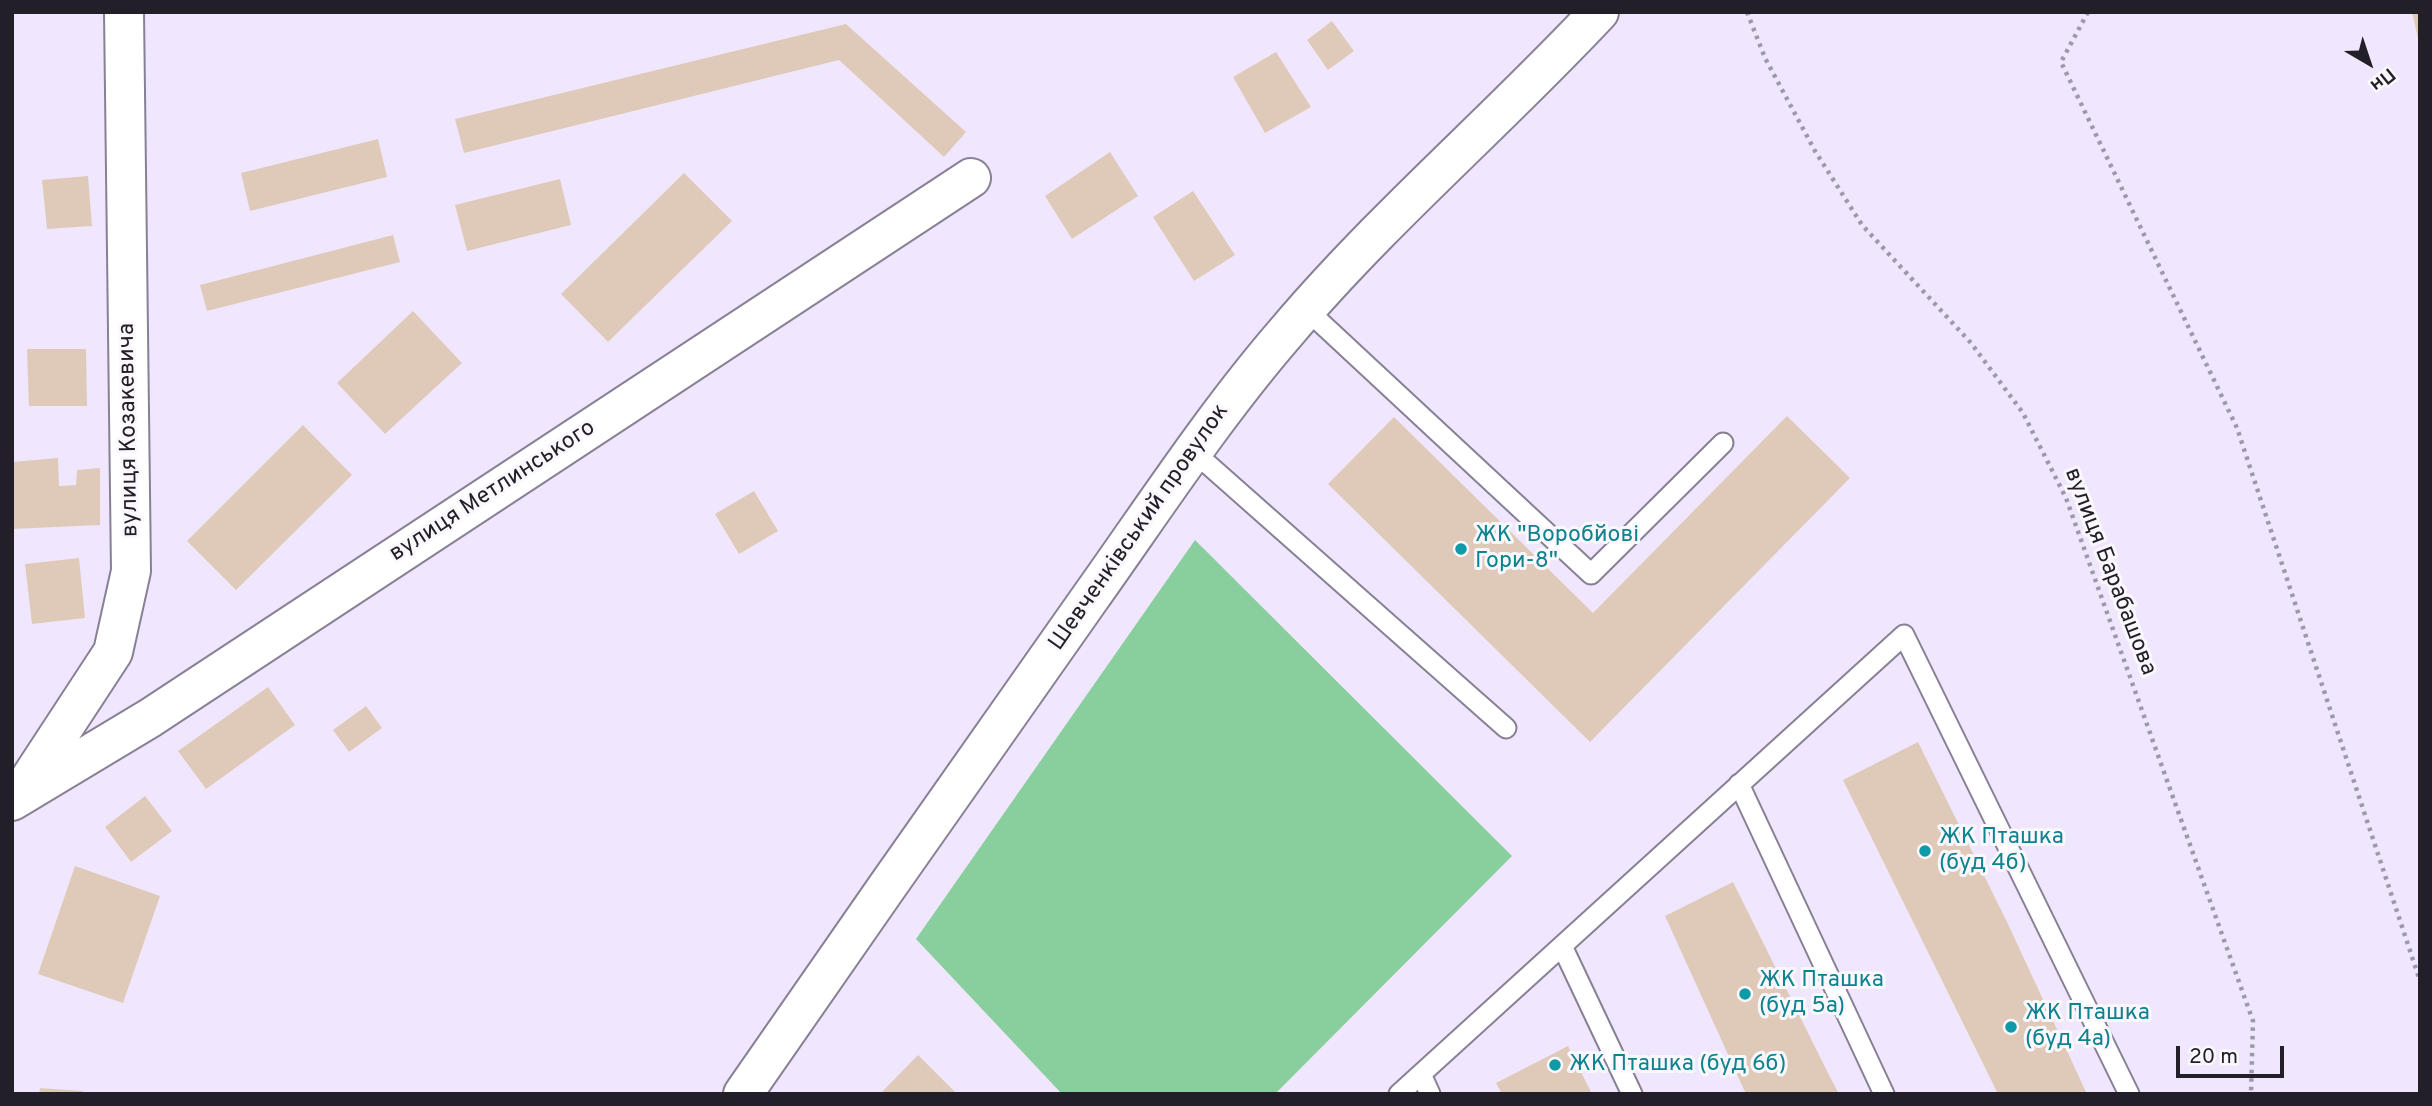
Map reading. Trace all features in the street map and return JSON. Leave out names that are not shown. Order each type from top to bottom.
[{"type":"street","name":"вулиця Козакевича","points":[[14,805],[113,652],[131,571],[124,12]]},
{"type":"street","name":"Шевченківський провулок","points":[[743,1094],[904,859],[1221,412],[1306,309],[1349,262],[1541,73],[1599,12]]},
{"type":"street","name":"вулиця Метлинського","points":[[14,805],[971,178]]},
{"type":"lane","points":[[1306,309],[1591,574],[1723,443]]},
{"type":"lane","points":[[1194,452],[1506,728]]},
{"type":"lane","points":[[1399,1094],[1904,635],[2129,1094]]},
{"type":"lane","points":[[1739,784],[1884,1094]]},
{"type":"lane","points":[[1562,946],[1632,1094]]},
{"type":"lane","points":[[1421,1074],[1430,1094]]},
{"type":"path","name":"вулиця Барабашова","points":[[1747,12],[1765,58],[1809,139],[1862,225],[1971,343],[2009,393],[2024,414],[2066,498],[2253,1021],[2251,1094]]},
{"type":"path","points":[[2088,12],[2061,62],[2237,428],[2420,981]]},
{"type":"green space","points":[[1195,540],[1512,856],[1275,1094],[1062,1094],[916,939]]},
{"type":"building","points":[[2412,12],[2420,12],[2420,43],[2419,43]]},
{"type":"building","points":[[1332,21],[1354,51],[1328,70],[1307,40]]},
{"type":"building","points":[[846,24],[966,132],[944,157],[839,60],[464,153],[455,119]]},
{"type":"building","points":[[1276,52],[1311,107],[1265,133],[1233,77]]},
{"type":"building","points":[[378,139],[387,177],[250,211],[241,173]]},
{"type":"building","points":[[1110,152],[1138,196],[1072,239],[1045,196]]},
{"type":"building","points":[[684,173],[732,221],[608,342],[561,294]]},
{"type":"building","points":[[88,176],[92,226],[47,229],[42,180]]},
{"type":"building","points":[[560,179],[571,225],[467,251],[455,205]]},
{"type":"building","points":[[1193,191],[1235,255],[1194,281],[1153,217]]},
{"type":"building","points":[[393,235],[400,262],[207,311],[200,285]]},
{"type":"building","points":[[413,311],[462,363],[385,434],[337,383]]},
{"type":"building","points":[[27,349],[86,349],[87,406],[29,406]]},
{"type":"building","points":[[1787,416],[1850,478],[1590,742],[1328,484],[1394,417],[1593,613]]},
{"type":"building","points":[[303,425],[352,475],[236,590],[187,541]]},
{"type":"building","points":[[58,458],[59,486],[76,485],[77,470],[100,468],[100,525],[12,529],[12,462]]},
{"type":"building","points":[[754,491],[778,531],[739,554],[715,514]]},
{"type":"building","points":[[79,558],[85,618],[32,624],[25,564]]},
{"type":"building","points":[[268,687],[295,725],[206,789],[178,751]]},
{"type":"building","points":[[366,706],[382,728],[349,752],[333,730]]},
{"type":"building","points":[[1918,742],[2007,922],[2087,1094],[1998,1094],[1843,780]]},
{"type":"building","points":[[145,796],[172,831],[131,862],[105,827]]},
{"type":"building","points":[[75,866],[160,896],[123,1003],[38,974]]},
{"type":"building","name":"ЖК Пташка (буд 5а)","points":[[1733,882],[1839,1094],[1746,1094],[1665,916]]},
{"type":"building","name":"ЖК Пташка (буд 6б)","points":[[1568,1046],[1592,1094],[1502,1094],[1496,1083]]},
{"type":"building","points":[[918,1055],[957,1094],[880,1094]]},
{"type":"building","points":[[40,1088],[83,1091],[83,1094],[39,1094]]},
{"type":"place","name":"ЖК \"Воробйові Гори-8\"","points":[[1461,549]]},
{"type":"place","name":"ЖК Пташка (буд 4б)","points":[[1925,851]]},
{"type":"place","name":"ЖК Пташка (буд 5а)","points":[[1745,994]]},
{"type":"place","name":"ЖК Пташка (буд 4а)","points":[[2011,1027]]},
{"type":"place","name":"ЖК Пташка (буд 6б)","points":[[1555,1065]]}]
